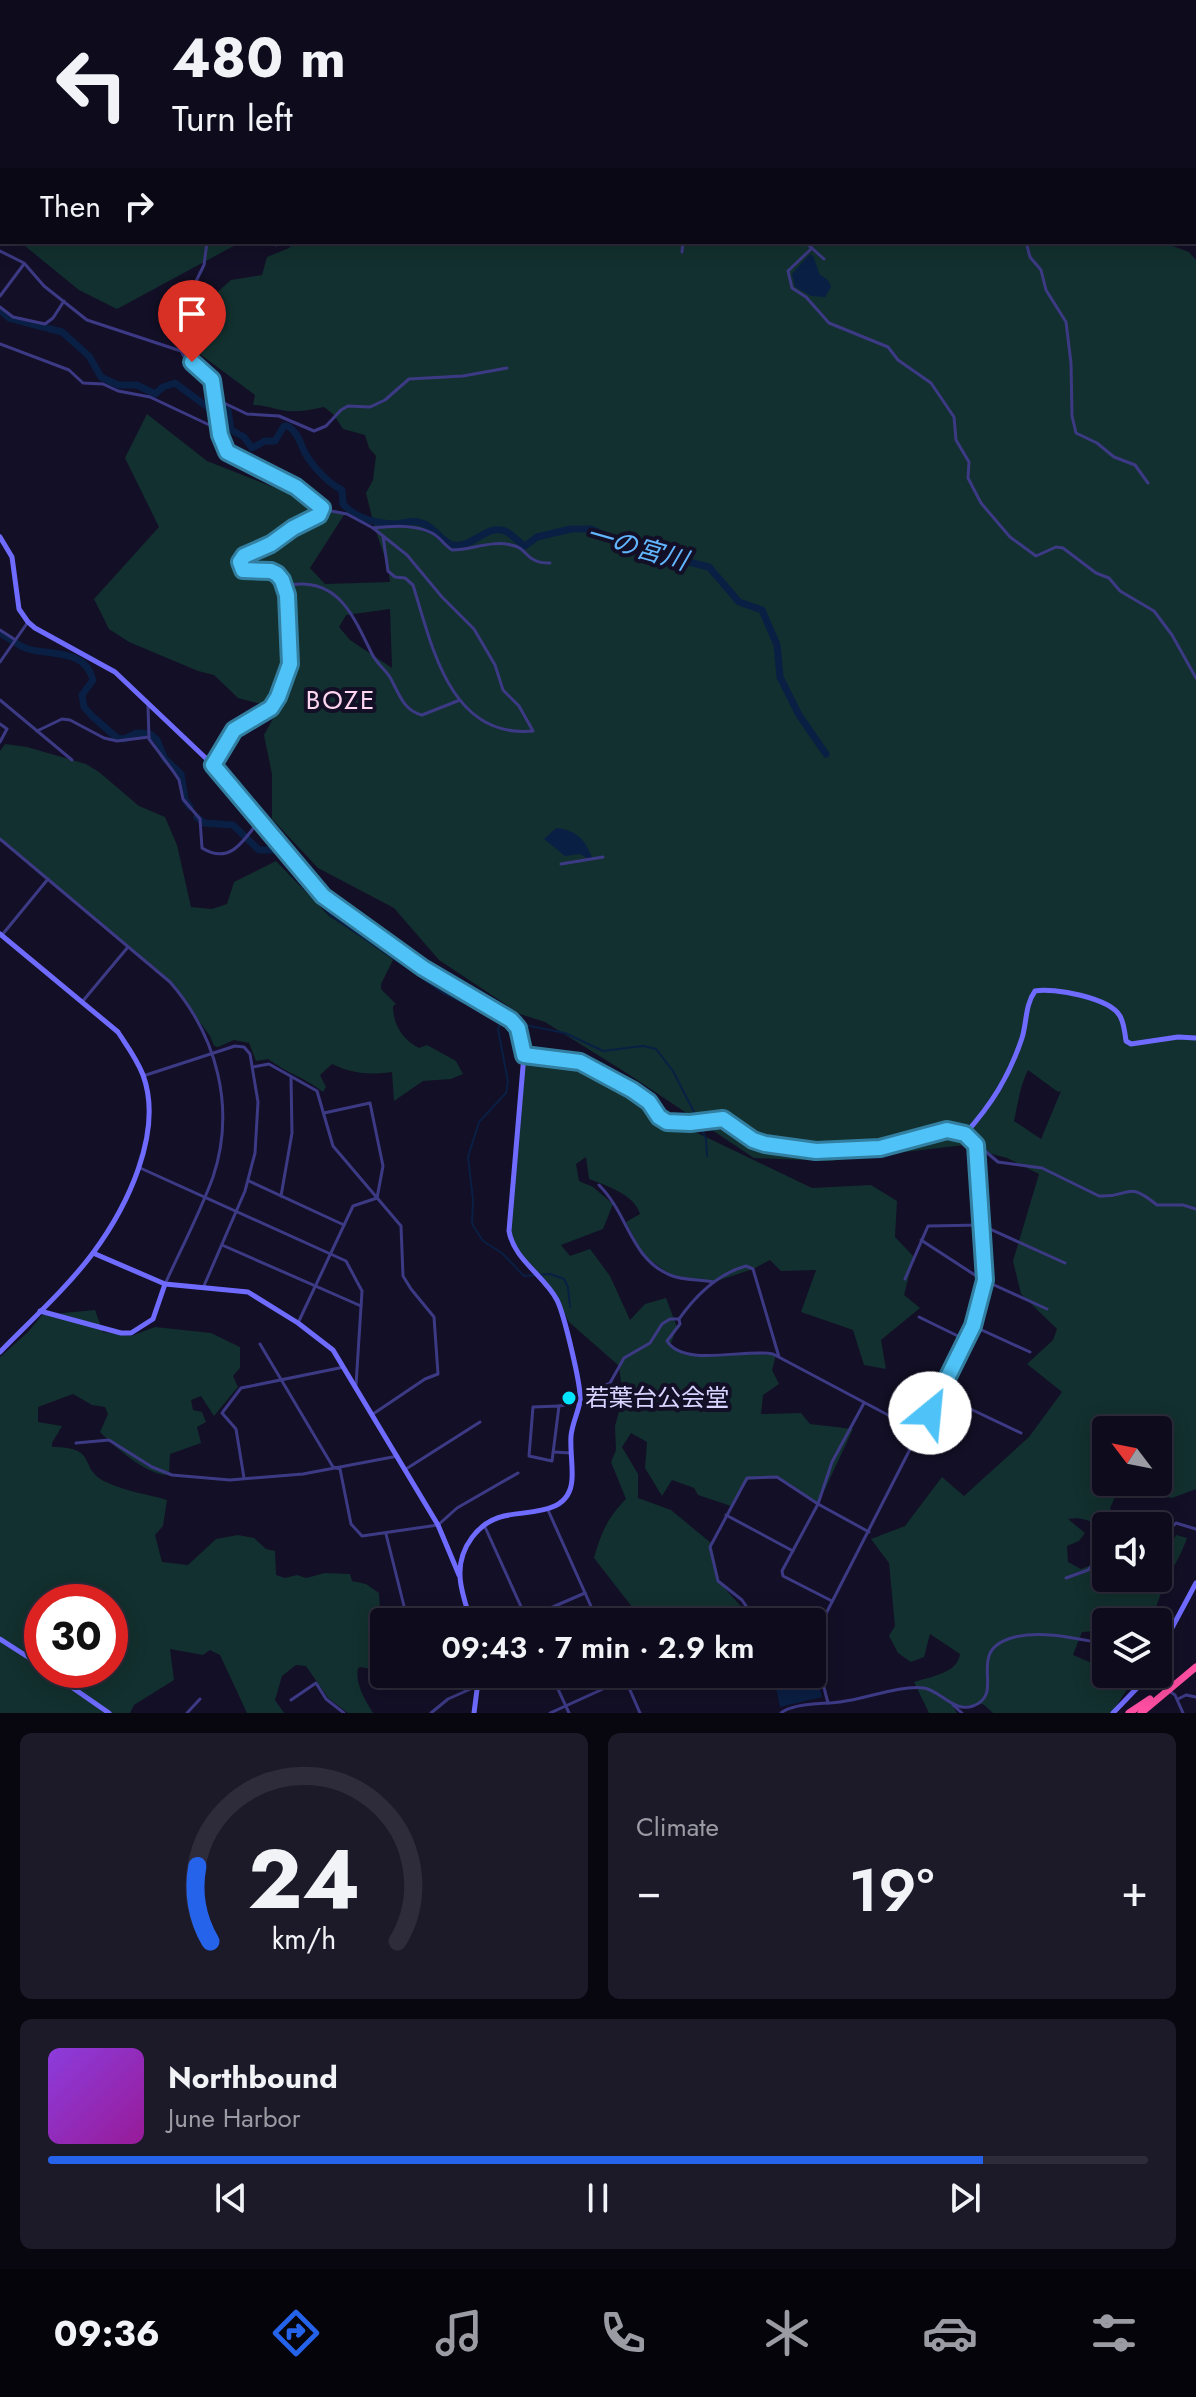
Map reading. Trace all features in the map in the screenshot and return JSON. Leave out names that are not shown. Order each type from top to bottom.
[{"type":"highway","points":[[1129,1713],[1196,1667]]},
{"type":"highway","points":[[1141,1713],[1167,1689]]},
{"type":"street","points":[[181,351],[175,335],[176,322],[204,265],[207,244]]},
{"type":"street","points":[[682,252],[683,244]]},
{"type":"street","points":[[807,244],[824,259]]},
{"type":"street","points":[[1027,244],[1030,257],[1041,270],[1046,290],[1066,322],[1072,416],[1076,433],[1097,443],[1114,457],[1135,465],[1148,483]]},
{"type":"street","points":[[812,248],[788,271],[792,288],[806,297],[829,323],[888,347],[898,360],[931,383],[954,417],[956,440],[969,462],[968,478],[972,487],[981,503],[1010,537],[1036,556],[1056,547],[1070,551],[1096,573],[1109,578],[1120,591],[1154,611],[1172,635],[1196,678]]},
{"type":"street","points":[[0,251],[24,263],[44,286],[87,320],[181,351],[212,380],[222,443],[227,452],[296,487],[322,508],[356,517],[373,528],[383,536],[417,565],[442,597],[474,629],[495,665],[503,690],[519,706],[533,731],[495,728],[475,716],[460,700],[438,662],[413,585],[388,571],[383,536]]},
{"type":"street","points":[[0,296],[24,263]]},
{"type":"street","points":[[0,307],[13,317],[45,324],[50,322],[64,301]]},
{"type":"street","points":[[0,344],[69,370],[83,383],[103,384],[118,391],[150,397],[220,430]]},
{"type":"street","points":[[217,404],[224,403],[247,414],[279,416],[314,431],[326,426],[341,410],[353,406],[370,407],[385,400],[409,379],[463,376],[507,368]]},
{"type":"street","points":[[213,765],[234,730],[271,708],[290,664],[284,586],[277,574],[243,570],[240,562],[319,515],[322,508]]},
{"type":"street","points":[[373,528],[402,526],[430,532],[452,550],[500,543],[515,545],[532,561],[550,563]]},
{"type":"street","points":[[0,537],[12,557],[17,602],[28,622],[115,672],[213,765],[323,896],[423,968],[511,1020],[518,1028],[524,1055],[509,1231],[517,1252],[547,1284],[565,1318],[580,1396],[571,1432],[571,1487],[562,1502],[548,1510],[502,1516],[484,1526],[467,1543],[460,1576]]},
{"type":"street","points":[[284,586],[300,582],[320,586],[348,608],[373,656],[389,674],[408,709],[422,715],[460,700]]},
{"type":"street","points":[[0,662],[28,622]]},
{"type":"street","points":[[0,630],[14,639]]},
{"type":"street","points":[[0,700],[72,760]]},
{"type":"street","points":[[149,705],[149,737],[179,780],[183,799],[200,819],[204,850],[223,855],[232,853],[260,818]]},
{"type":"street","points":[[37,731],[62,719],[117,741],[149,737]]},
{"type":"street","points":[[0,724],[7,729],[0,742]]},
{"type":"street","points":[[0,839],[170,982],[184,998],[204,1032],[221,1085],[222,1124],[217,1160],[153,1319],[131,1333],[107,1331],[40,1311]]},
{"type":"street","points":[[561,864],[603,857]]},
{"type":"street","points":[[0,1352],[93,1253],[112,1225],[148,1137],[149,1102],[143,1076],[118,1032],[1,935],[48,879]]},
{"type":"street","points":[[82,1002],[128,947]]},
{"type":"street","points":[[965,1134],[985,1113],[998,1093],[1022,1037],[1029,999],[1035,991],[1042,989],[1086,996],[1102,1002],[1120,1016],[1126,1041],[1131,1044],[1178,1037],[1196,1038]]},
{"type":"street","points":[[143,1076],[235,1046],[248,1050],[253,1067],[258,1120],[249,1181],[203,1288]]},
{"type":"street","points":[[524,1055],[580,1062],[632,1090],[649,1102],[659,1117],[667,1122],[723,1119],[753,1140],[816,1151],[880,1148],[940,1130],[955,1130],[965,1134],[998,1162],[1042,1168],[1099,1196],[1134,1190],[1140,1191],[1157,1205],[1183,1205],[1196,1209]]},
{"type":"street","points":[[253,1067],[269,1064],[317,1091],[333,1146],[401,1226],[403,1276],[434,1317],[438,1374],[425,1379],[373,1414]]},
{"type":"street","points":[[281,1196],[292,1133],[291,1078]]},
{"type":"street","points":[[324,1113],[370,1103],[383,1166],[377,1198]]},
{"type":"street","points":[[826,1613],[973,1326],[985,1280],[976,1145]]},
{"type":"street","points":[[138,1167],[346,1261],[362,1291],[356,1385]]},
{"type":"street","points":[[249,1181],[344,1225]]},
{"type":"street","points":[[599,1185],[615,1203],[636,1246],[649,1262],[667,1274],[683,1279],[714,1282]]},
{"type":"street","points":[[298,1323],[353,1206],[377,1198]]},
{"type":"street","points":[[905,1279],[928,1226],[981,1225],[1065,1263]]},
{"type":"street","points":[[921,1240],[985,1280],[1047,1309]]},
{"type":"street","points":[[222,1245],[363,1306]]},
{"type":"street","points":[[93,1253],[165,1284],[248,1292],[298,1323],[333,1350],[438,1525],[460,1576],[468,1608]]},
{"type":"street","points":[[779,1357],[753,1269],[743,1266],[699,1292],[667,1341],[674,1348],[710,1358],[751,1352],[779,1357],[920,1432]]},
{"type":"street","points":[[919,1317],[966,1340]]},
{"type":"street","points":[[580,1396],[610,1383],[624,1358],[650,1343],[667,1321],[679,1319]]},
{"type":"street","points":[[973,1326],[1030,1352]]},
{"type":"street","points":[[260,1344],[333,1467],[340,1469],[347,1512],[355,1531],[362,1536],[438,1525],[457,1508],[518,1473]]},
{"type":"street","points":[[244,1479],[236,1429],[222,1413],[241,1388],[344,1367]]},
{"type":"street","points":[[939,1394],[1021,1433]]},
{"type":"street","points":[[559,1406],[552,1461],[529,1456],[533,1407],[572,1404],[572,1395]]},
{"type":"street","points":[[832,1601],[783,1576],[782,1571],[818,1504],[832,1462],[864,1402]]},
{"type":"street","points":[[405,1469],[480,1422]]},
{"type":"street","points":[[76,1443],[109,1440],[152,1467],[172,1475],[244,1479],[277,1478],[398,1456]]},
{"type":"street","points":[[554,1452],[571,1453]]},
{"type":"street","points":[[747,1608],[717,1578],[710,1547],[745,1481],[753,1477],[777,1477],[869,1532]]},
{"type":"street","points":[[548,1510],[592,1608]]},
{"type":"street","points":[[726,1515],[793,1551]]},
{"type":"street","points":[[1172,1527],[1176,1523],[1196,1529]]},
{"type":"street","points":[[484,1526],[522,1608]]},
{"type":"street","points":[[386,1534],[404,1608]]},
{"type":"street","points":[[1066,1578],[1092,1566]]},
{"type":"street","points":[[1172,1627],[1196,1583]]},
{"type":"street","points":[[553,1608],[585,1593]]},
{"type":"street","points":[[953,1704],[970,1707],[987,1692],[990,1684],[985,1666],[992,1650],[1004,1641],[1034,1635],[1092,1642]]},
{"type":"street","points":[[0,1639],[24,1654]]},
{"type":"street","points":[[291,1700],[316,1683],[326,1699],[344,1713]]},
{"type":"street","points":[[73,1688],[109,1713]]},
{"type":"street","points":[[431,1713],[448,1699],[473,1688]]},
{"type":"street","points":[[473,1711],[477,1688]]},
{"type":"street","points":[[557,1688],[569,1713]]},
{"type":"street","points":[[550,1713],[605,1688]]},
{"type":"street","points":[[629,1688],[640,1713]]},
{"type":"street","points":[[824,1688],[828,1703]]},
{"type":"street","points":[[781,1713],[794,1707],[920,1688],[931,1690],[962,1713]]},
{"type":"street","points":[[1113,1713],[1137,1688]]},
{"type":"street","points":[[1167,1689],[1178,1699],[1183,1713]]},
{"type":"street","points":[[1178,1699],[1186,1695],[1196,1697]]},
{"type":"street","points":[[188,1713],[200,1699]]},
{"type":"green space","points":[[22,244],[237,244],[117,309],[79,290]]},
{"type":"green space","points":[[292,244],[1167,244],[1189,252],[1196,260],[1196,1489],[1172,1498],[1162,1496],[1172,1496],[1172,1416],[1092,1416],[1092,1496],[1116,1496],[1110,1508],[1112,1512],[1092,1512],[1092,1522],[1068,1519],[1085,1533],[1079,1541],[1067,1546],[1068,1562],[1081,1569],[1092,1565],[1092,1592],[1162,1592],[1155,1608],[1092,1608],[1092,1631],[1082,1632],[1073,1655],[1092,1663],[1092,1688],[1128,1688],[1112,1713],[993,1713],[983,1704],[953,1707],[957,1713],[929,1713],[914,1682],[949,1670],[960,1654],[930,1634],[924,1657],[911,1662],[898,1653],[889,1636],[895,1626],[889,1563],[871,1539],[905,1526],[942,1477],[964,1496],[1029,1437],[1062,1392],[1027,1364],[1053,1340],[1057,1329],[1021,1294],[1013,1261],[1039,1174],[1007,1158],[984,1152],[971,1134],[964,1145],[829,1161],[754,1158],[545,1022],[520,1014],[439,960],[394,908],[318,868],[272,819],[272,774],[264,735],[276,713],[272,707],[238,698],[214,675],[129,642],[109,629],[94,599],[159,527],[125,458],[147,414],[207,461],[344,515],[310,568],[325,584],[390,582],[391,575],[366,493],[373,480],[376,456],[369,448],[365,435],[343,429],[324,407],[292,411],[253,405],[255,395],[193,349],[211,298],[231,280],[262,275],[267,257]],"holes":[[[390,609],[392,668],[350,640],[339,627],[346,615]],[[1028,1070],[1058,1092],[1061,1091],[1041,1139],[1014,1121]]]},
{"type":"green space","points":[[5,744],[86,764],[139,806],[165,817],[177,845],[191,907],[212,909],[227,904],[234,882],[276,861],[329,916],[389,955],[393,960],[381,989],[396,1004],[393,1013],[400,1031],[419,1048],[427,1045],[456,1061],[463,1074],[451,1079],[423,1081],[394,1101],[392,1072],[361,1073],[332,1064],[320,1075],[326,1087],[323,1092],[268,1059],[256,1061],[249,1043],[234,1040],[214,1046],[173,986],[0,838],[0,751]]},
{"type":"green space","points":[[523,1057],[572,1062],[640,1093],[681,1125],[812,1188],[871,1185],[897,1201],[895,1237],[914,1257],[904,1295],[920,1308],[881,1340],[886,1369],[864,1365],[853,1330],[801,1312],[816,1270],[781,1271],[770,1260],[714,1282],[671,1275],[643,1255],[626,1222],[640,1214],[632,1201],[589,1179],[586,1157],[576,1164],[579,1181],[593,1187],[613,1204],[603,1229],[561,1245],[570,1256],[590,1249],[610,1276],[630,1320],[645,1304],[666,1298],[677,1327],[670,1346],[679,1351],[696,1356],[737,1353],[776,1355],[772,1370],[779,1384],[763,1395],[761,1414],[801,1413],[810,1424],[853,1429],[818,1504],[778,1477],[748,1480],[731,1506],[698,1495],[694,1488],[672,1480],[662,1496],[645,1468],[647,1442],[631,1433],[622,1447],[638,1474],[638,1498],[671,1510],[711,1543],[720,1583],[742,1608],[633,1608],[594,1558],[606,1526],[626,1499],[611,1462],[616,1450],[615,1426],[623,1397],[619,1366],[569,1322],[556,1298],[510,1235]]},
{"type":"green space","points":[[95,1310],[103,1332],[131,1336],[155,1327],[211,1333],[240,1347],[240,1368],[233,1376],[238,1387],[214,1416],[201,1396],[191,1400],[193,1410],[202,1412],[206,1422],[197,1427],[201,1443],[170,1454],[169,1475],[141,1466],[123,1452],[100,1432],[108,1414],[105,1407],[92,1405],[73,1394],[38,1407],[38,1422],[62,1426],[52,1447],[77,1450],[83,1454],[92,1471],[106,1482],[167,1500],[163,1526],[155,1535],[162,1562],[188,1565],[216,1539],[238,1535],[254,1538],[266,1549],[275,1551],[276,1575],[306,1578],[325,1573],[350,1574],[352,1581],[366,1584],[379,1593],[380,1608],[370,1608],[370,1669],[358,1668],[357,1674],[361,1692],[373,1713],[348,1713],[328,1698],[306,1666],[296,1665],[282,1676],[275,1700],[284,1713],[247,1713],[220,1655],[210,1650],[203,1655],[170,1649],[174,1680],[134,1705],[130,1713],[0,1713],[0,1357],[42,1315]]},
{"type":"green space","points":[[1176,1535],[1187,1538],[1172,1570],[1172,1542]]},
{"type":"water","points":[[810,254],[820,275],[831,287],[825,297],[811,296],[795,287],[792,274]]},
{"type":"water","points":[[556,828],[579,837],[592,857],[590,860],[580,854],[565,856],[544,839]]},
{"type":"water","points":[[776,1688],[820,1688],[822,1697],[780,1707]]},
{"type":"waterway","name":"一の宮川","points":[[0,310],[9,318],[62,332],[89,356],[101,377],[118,385],[137,385],[155,394],[175,383],[210,409],[225,407],[231,430],[244,437],[252,448],[265,441],[275,441],[284,426],[288,426],[297,435],[317,469],[342,490],[343,504],[366,519],[394,524],[418,522],[454,545],[498,530],[508,532],[525,546],[537,537],[571,529],[591,529],[636,549],[709,567],[739,602],[762,610],[777,645],[780,677],[799,715],[826,754]]},
{"type":"waterway","points":[[0,633],[28,649],[76,658],[83,663],[93,680],[82,695],[84,707],[117,738],[124,739],[137,733],[150,734],[157,740],[165,759],[181,774],[185,800],[190,807]]},
{"type":"waterway","points":[[197,817],[204,823],[233,825],[259,850],[281,853],[332,913],[445,991],[502,1018]]},
{"type":"waterway","points":[[509,1022],[502,1018],[498,1029],[508,1082],[506,1093],[479,1122],[468,1157],[473,1200],[472,1224],[483,1241],[502,1253],[524,1276],[550,1274],[564,1279],[570,1307]]},
{"type":"waterway","points":[[515,1023],[565,1033],[603,1051],[643,1046],[656,1049],[673,1071],[699,1122],[706,1139],[707,1156]]},
{"type":"place","name":"若葉台公会堂","points":[[569,1398]]},
{"type":"district","name":"BOZE","points":[[341,700]]},
{"type":"route","points":[[192,362],[214,385],[220,435],[227,452],[296,487],[322,508],[319,515],[271,544],[244,556],[240,562],[243,570],[271,571],[282,580],[287,595],[290,664],[271,708],[234,730],[213,765],[323,896],[423,968],[511,1020],[518,1028],[524,1055],[560,1058],[594,1068],[649,1102],[659,1117],[667,1122],[723,1119],[753,1140],[765,1144],[816,1151],[880,1148],[940,1130],[965,1134],[976,1145],[985,1280],[973,1326],[930,1413]]}]
